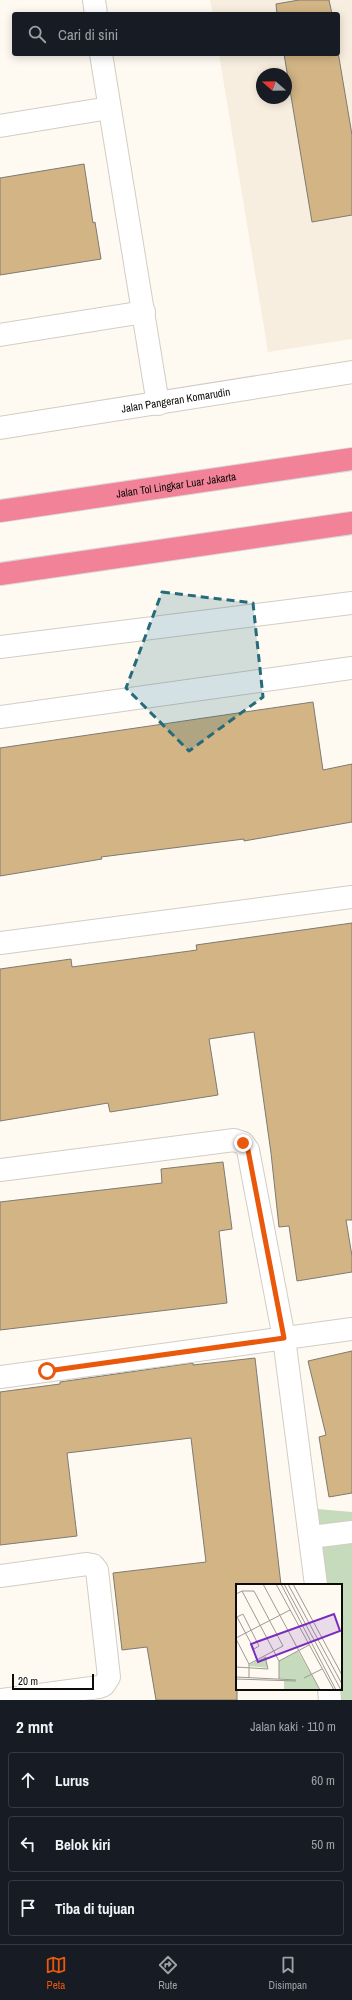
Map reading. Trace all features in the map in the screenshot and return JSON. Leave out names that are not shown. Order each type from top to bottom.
[{"type":"highway","name":"Jalan Tol Lingkar Luar Jakarta","points":[[0,511],[352,459]]},
{"type":"highway","points":[[0,574],[352,523]]},
{"type":"street","points":[[94,0],[96,12]]},
{"type":"street","points":[[101,56],[158,404]]},
{"type":"street","points":[[0,126],[109,108]]},
{"type":"street","points":[[0,335],[144,312]]},
{"type":"street","name":"Jalan Pangeran Komarudin","points":[[0,428],[352,372]]},
{"type":"street","points":[[0,647],[352,603]]},
{"type":"street","points":[[0,717],[352,668]]},
{"type":"street","points":[[0,943],[352,896]]},
{"type":"street","points":[[0,1170],[234,1140],[243,1143],[248,1150],[284,1338],[311,1536],[316,1584]]},
{"type":"street","points":[[0,1377],[352,1329]]},
{"type":"street","points":[[311,1536],[352,1532]]},
{"type":"street","points":[[0,1576],[87,1564],[93,1566],[97,1570],[109,1677],[104,1685],[99,1687],[2,1700]]},
{"type":"street","points":[[329,1690],[330,1700]]},
{"type":"highlighted area","points":[[162,592],[253,603],[263,697],[189,751],[126,688]]},
{"type":"shaded area","points":[[210,0],[352,0],[352,339],[268,352],[219,56],[340,56],[340,12],[213,12]]},
{"type":"green space","points":[[317,1509],[352,1512],[352,1700],[337,1700],[336,1690],[342,1690],[342,1584],[325,1584]]},
{"type":"building","points":[[299,0],[329,0],[332,12],[277,12],[276,4]]},
{"type":"building","points":[[284,56],[339,56],[352,135],[352,215],[312,222],[292,102],[292,68],[286,68]]},
{"type":"building","points":[[84,164],[93,223],[95,222],[101,259],[0,275],[0,178]]},
{"type":"building","points":[[313,702],[323,770],[352,764],[352,822],[244,841],[244,839],[101,857],[102,859],[0,876],[0,748]]},
{"type":"building","points":[[352,923],[352,1220],[346,1220],[352,1256],[352,1272],[297,1281],[289,1226],[279,1227],[271,1153],[254,1032],[209,1039],[218,1095],[110,1112],[108,1103],[0,1121],[0,969],[71,959],[72,967],[197,950],[196,945]]},
{"type":"building","points":[[223,1162],[232,1229],[219,1231],[227,1303],[0,1330],[0,1202],[162,1183],[161,1169]]},
{"type":"building","points":[[352,1351],[352,1493],[329,1497],[319,1437],[326,1435],[308,1361]]},
{"type":"building","points":[[255,1358],[281,1584],[236,1584],[237,1700],[156,1700],[147,1647],[122,1650],[113,1573],[206,1562],[191,1438],[67,1453],[77,1536],[0,1545],[0,1392],[193,1363],[193,1365]]},
{"type":"route","points":[[47,1371],[284,1338],[248,1150],[243,1143]]}]
